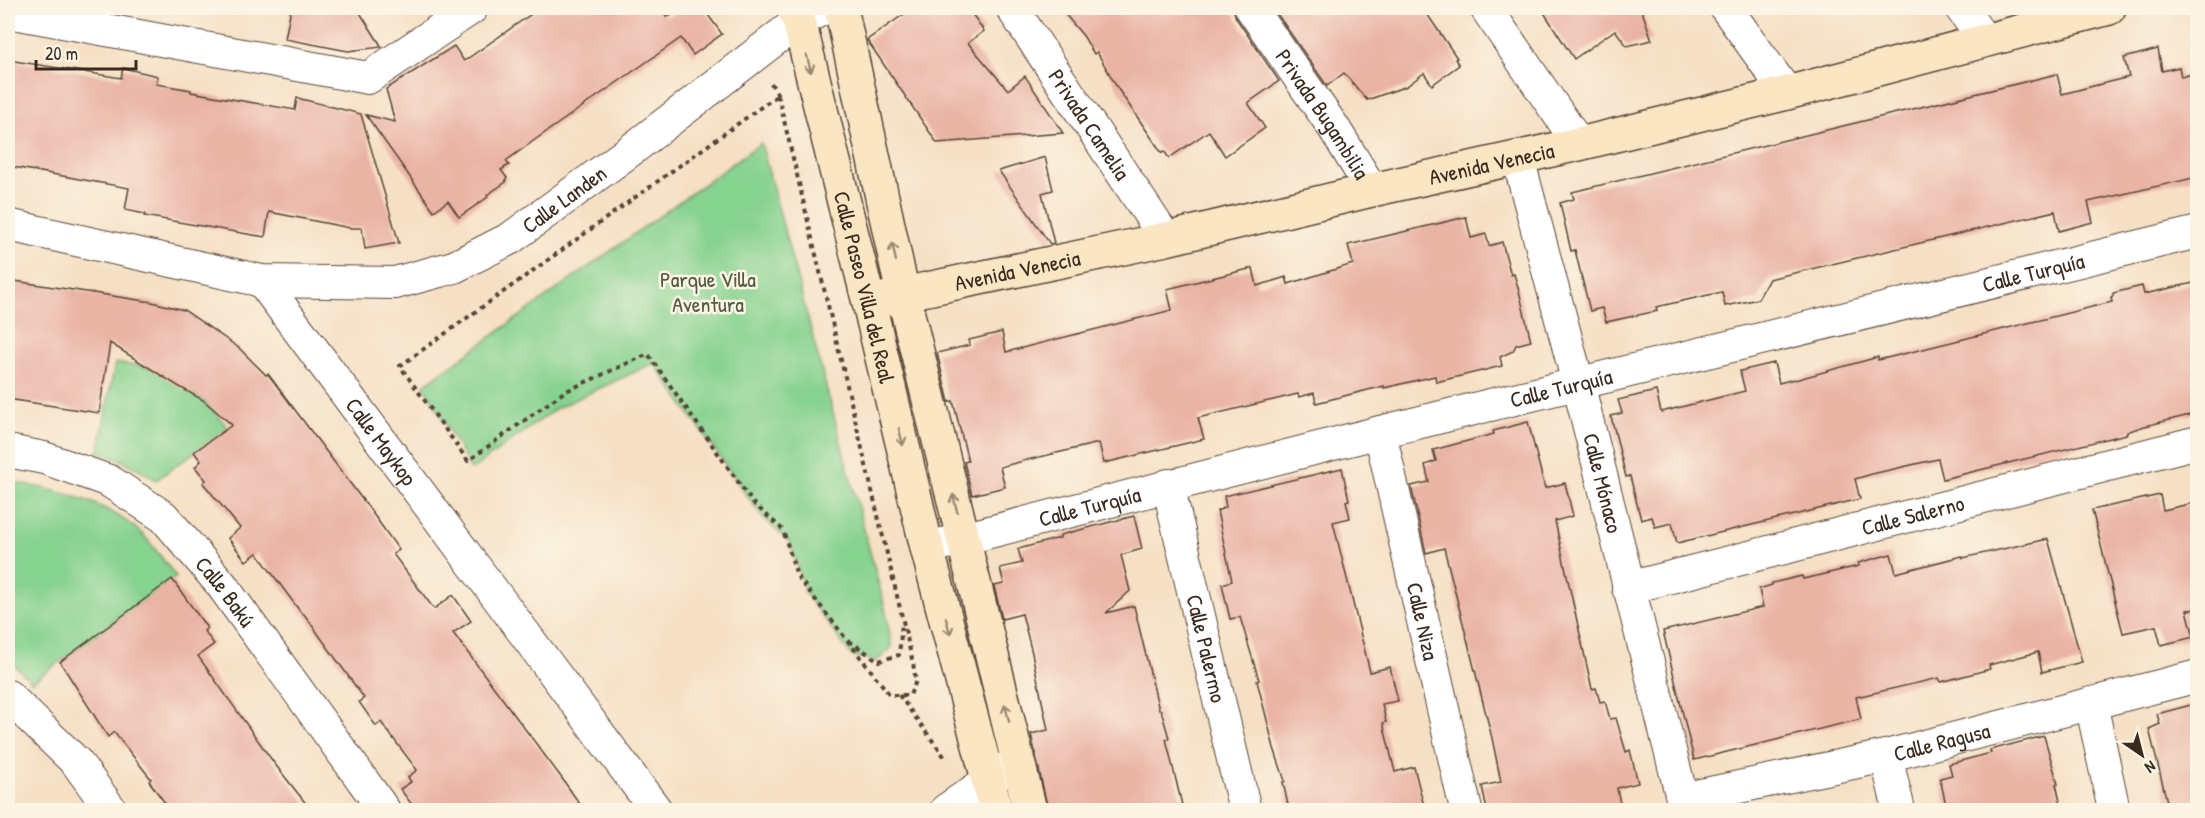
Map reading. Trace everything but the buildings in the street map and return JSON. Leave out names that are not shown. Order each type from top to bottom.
[{"type":"street","points":[[13,11],[368,78],[472,8]]},
{"type":"street","name":"Calle Paseo Villa del Real","points":[[841,8],[903,294],[1030,810]]},
{"type":"street","name":"Privada Camelia","points":[[1012,8],[1166,239]]},
{"type":"street","name":"Privada Bugambilia","points":[[1251,8],[1334,128],[1372,190]]},
{"type":"street","points":[[1486,8],[1579,144]]},
{"type":"street","points":[[1726,8],[1787,93]]},
{"type":"street","points":[[1961,8],[1985,41]]},
{"type":"street","name":"Avenida Venecia","points":[[869,303],[1166,239],[1579,144],[1787,93],[2109,8]]},
{"type":"street","name":"Calle Paseo Villa del Real","points":[[806,12],[869,303],[927,548],[976,798]]},
{"type":"street","name":"Calle Landen","points":[[262,281],[395,283],[454,267],[511,238],[631,150],[806,12]]},
{"type":"street","name":"Calle Mónaco","points":[[1518,158],[1578,383],[1683,805]]},
{"type":"street","points":[[8,225],[262,281]]},
{"type":"street","name":"Calle Turquía","points":[[927,548],[1380,432],[2198,232]]},
{"type":"street","name":"Calle Maykop","points":[[262,281],[656,810]]},
{"type":"street","name":"Calle Niza","points":[[1380,432],[1466,810]]},
{"type":"street","name":"Calle Salerno","points":[[1629,588],[2198,442]]},
{"type":"street","name":"Calle Bakú","points":[[8,452],[44,458],[108,481],[164,517],[221,584],[384,810]]},
{"type":"street","name":"Calle Palermo","points":[[1168,485],[1245,810]]},
{"type":"street","name":"Calle Ragusa","points":[[1683,805],[2198,676]]},
{"type":"street","points":[[8,696],[77,764],[111,810]]},
{"type":"street","points":[[2091,703],[2114,810]]},
{"type":"street","points":[[1886,756],[1899,810]]},
{"type":"street","points":[[976,798],[1018,759]]},
{"type":"path","points":[[778,95],[903,621],[916,681],[910,695],[890,695],[846,639],[797,576],[783,530],[753,503],[648,354],[564,392],[468,461],[400,366],[778,95]]},
{"type":"path","points":[[846,639],[879,661],[899,656],[903,621]]},
{"type":"path","points":[[899,695],[976,798]]},
{"type":"green space","name":"Parque Villa Aventura","points":[[761,143],[885,608],[892,647],[877,661],[852,656],[805,593],[790,543],[762,517],[654,363],[557,408],[471,470],[424,385]]},
{"type":"green space","points":[[115,363],[149,368],[171,377],[193,392],[228,428],[156,480],[128,464],[98,453]]},
{"type":"green space","points":[[8,481],[61,492],[95,504],[127,521],[155,549],[176,577],[32,682],[8,661]]}]
